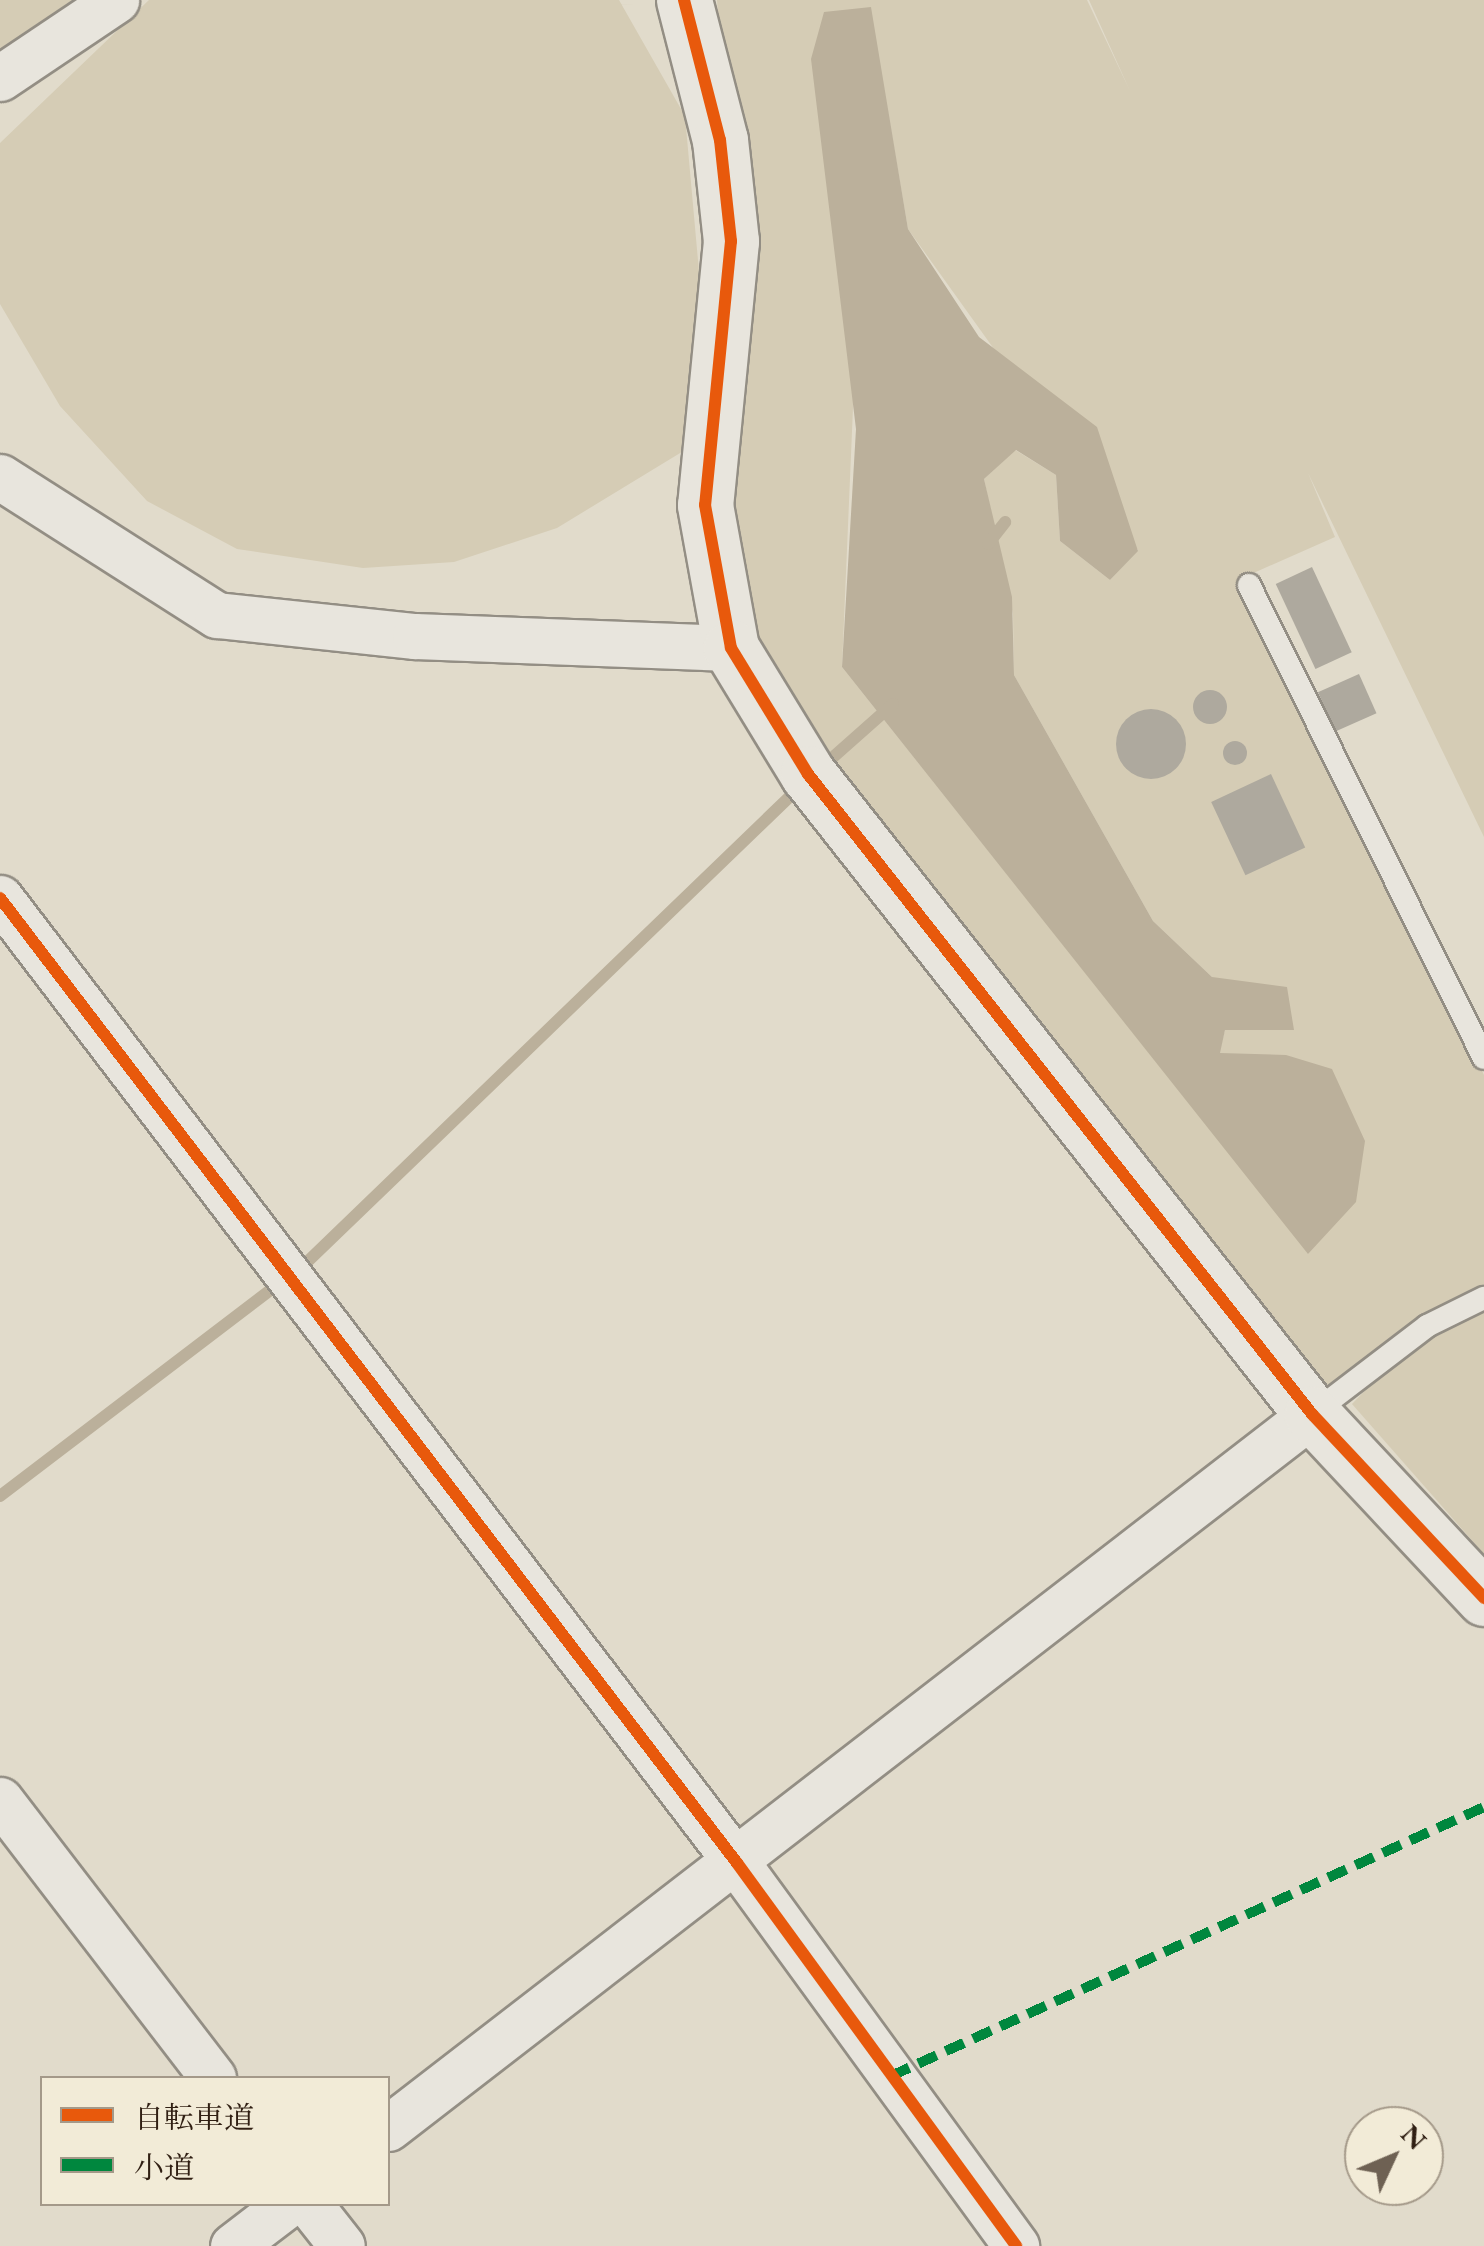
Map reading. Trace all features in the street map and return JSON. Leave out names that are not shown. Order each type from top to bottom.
[{"type":"street","points":[[0,78],[116,0]]},
{"type":"street","points":[[684,0],[720,140],[731,241],[705,506],[731,648],[798,762],[1312,1414],[1484,1598]]},
{"type":"street","points":[[0,477],[218,616],[415,636],[731,648]]},
{"type":"street","points":[[0,898],[737,1863],[1016,2246]]},
{"type":"street","points":[[390,2126],[737,1863],[1312,1414]]},
{"type":"street","points":[[0,1800],[211,2076]]},
{"type":"street","points":[[233,2246],[285,2206]]},
{"type":"street","points":[[311,2206],[342,2246]]},
{"type":"lane","points":[[1249,584],[1484,1058]]},
{"type":"lane","points":[[1312,1414],[1427,1326],[1484,1298]]},
{"type":"shaded area","points":[[0,0],[111,0],[0,78]]},
{"type":"shaded area","points":[[149,0],[619,0],[685,116],[713,427],[735,254],[717,0],[1087,0],[1130,91],[1089,0],[1484,0],[1484,837],[1308,473],[1335,537],[1249,575],[1484,1075],[1484,1288],[1454,1299],[1345,1389],[1319,1396],[859,817],[758,645],[713,433],[557,528],[454,562],[363,568],[237,549],[147,501],[60,406],[0,304],[0,143]],"holes":[[[870,7],[908,229],[1138,550],[1110,580],[1060,541],[1056,475],[1015,450],[984,479],[1013,614],[1014,675],[1153,921],[1212,977],[1225,1030],[1219,1053],[1309,1254],[842,667]]]},
{"type":"shaded area","points":[[871,7],[908,229],[979,337],[1097,427],[1138,551],[1110,580],[1060,541],[1056,475],[1016,450],[984,479],[1012,597],[1014,675],[1153,921],[1212,977],[1287,987],[1294,1030],[1225,1030],[1220,1053],[1286,1055],[1332,1069],[1365,1141],[1356,1202],[1308,1254],[842,667],[856,429],[811,59],[824,12]]},
{"type":"shaded area","points":[[1484,1298],[1484,1554],[1352,1404],[1427,1326]]},
{"type":"building","points":[[1312,567],[1352,652],[1315,669],[1276,584]]},
{"type":"building","points":[[1359,674],[1376,713],[1335,732],[1318,692]]},
{"type":"building","points":[[1210,690],[1222,695],[1227,707],[1222,719],[1210,724],[1198,719],[1193,707],[1198,695]]},
{"type":"building","points":[[1151,709],[1176,719],[1186,744],[1176,769],[1151,779],[1126,769],[1116,744],[1126,719]]},
{"type":"building","points":[[1235,741],[1244,744],[1244,762],[1235,765],[1226,762],[1223,753],[1226,744]]},
{"type":"building","points":[[1271,774],[1305,847],[1245,875],[1211,802]]},
{"type":"waterway","points":[[988,544],[1005,522]]},
{"type":"waterway","points":[[822,767],[893,704]]},
{"type":"waterway","points":[[0,1496],[305,1264],[803,784]]},
{"type":"marked path","points":[[891,2076],[1484,1807]]},
{"type":"cycle path","points":[[684,0],[720,140],[731,241],[705,505],[731,648],[808,774],[1312,1414],[1484,1598]]},
{"type":"cycle path","points":[[0,898],[737,1863],[1016,2246]]}]
